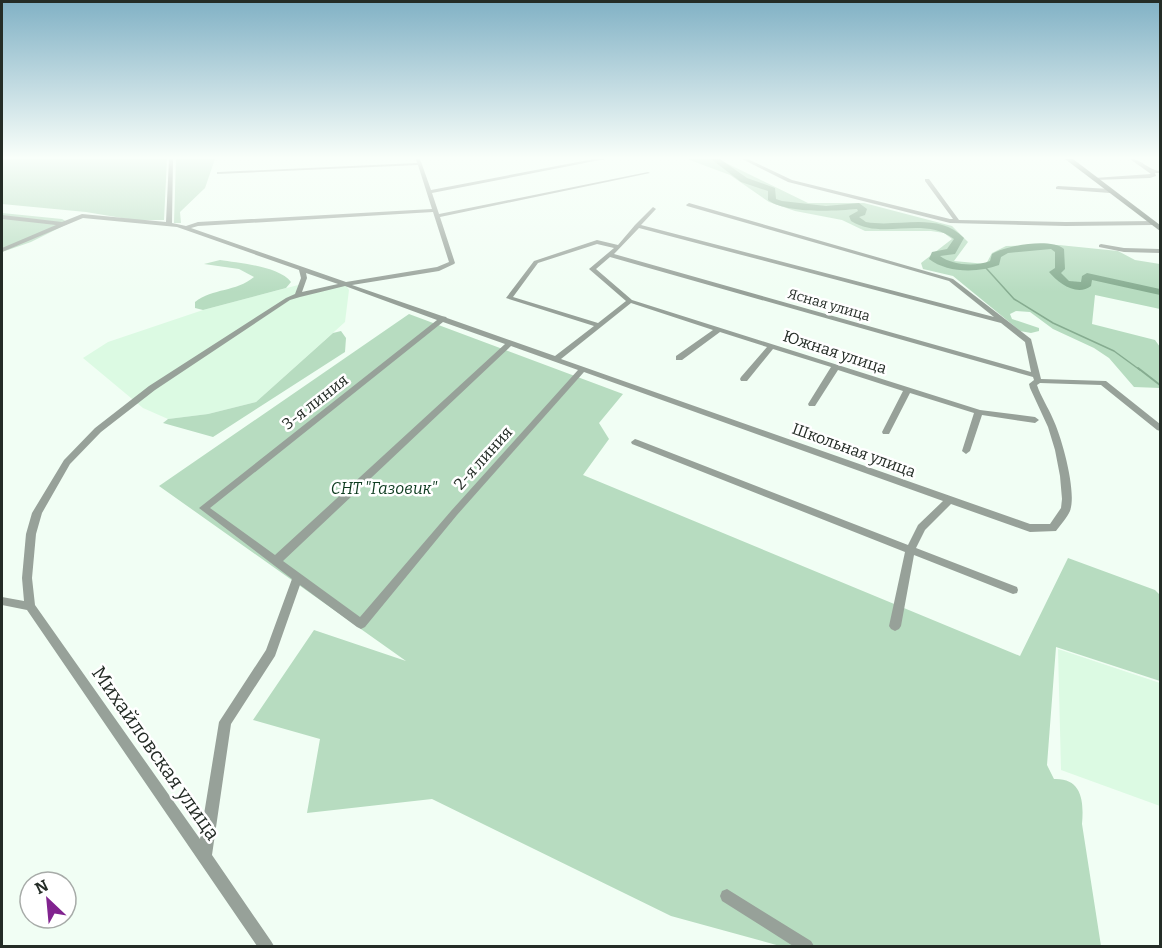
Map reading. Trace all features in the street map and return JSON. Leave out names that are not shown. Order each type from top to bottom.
[{"type":"main road","points":[[1127,203],[1157,226]]},
{"type":"street","points":[[169,224],[170,203]]},
{"type":"street","points":[[2,601],[30,606],[27,578],[31,534],[37,513],[67,462],[98,430],[152,388],[298,295],[439,269],[452,263],[433,203]]},
{"type":"street","points":[[184,228],[198,224],[436,213],[486,203]]},
{"type":"street","points":[[881,203],[958,222],[1157,226]]},
{"type":"street","points":[[944,203],[958,222]]},
{"type":"street","points":[[689,205],[951,280],[1028,341],[1037,379],[1102,383],[1161,428]]},
{"type":"street","points":[[556,359],[630,301],[592,269],[610,255],[654,209]]},
{"type":"street","points":[[2,216],[62,224]]},
{"type":"street","name":"Школьная улица","points":[[62,224],[82,216],[169,224],[184,228],[444,318],[582,370],[1030,528],[1053,528],[1065,511],[1064,473],[1050,420],[1035,392],[1034,384],[1037,379]]},
{"type":"street","points":[[2,250],[62,224]]},
{"type":"street","points":[[637,226],[1004,322]]},
{"type":"street","points":[[2,241],[19,244]]},
{"type":"street","points":[[597,325],[509,298],[536,262],[597,242],[619,246]]},
{"type":"street","points":[[1101,246],[1124,250],[1161,251]]},
{"type":"street","name":"Ясная улица","points":[[610,255],[1037,379]]},
{"type":"street","points":[[298,295],[304,278],[302,269]]},
{"type":"street","name":"Южная улица","points":[[630,301],[979,412],[1035,420]]},
{"type":"street","name":"3-я линия","points":[[276,561],[204,508],[444,318]]},
{"type":"street","points":[[679,358],[719,329]]},
{"type":"street","points":[[204,858],[225,722],[271,652],[298,577],[276,561],[510,343]]},
{"type":"street","points":[[744,379],[771,346]]},
{"type":"street","points":[[812,404],[836,366]]},
{"type":"street","name":"2-я линия","points":[[298,577],[361,624],[454,513],[582,370]]},
{"type":"street","points":[[886,432],[908,389]]},
{"type":"street","points":[[966,451],[979,412]]},
{"type":"street","points":[[635,442],[1013,590]]},
{"type":"street","points":[[895,626],[910,550],[921,528],[949,500]]},
{"type":"street","name":"Михайловская улица","points":[[30,606],[266,946]]},
{"type":"street","points":[[727,896],[806,946]]},
{"type":"shaded area","points":[[302,284],[298,294],[346,285],[349,290],[345,322],[256,402],[208,414],[168,419],[143,408],[83,358],[108,342],[203,310]]},
{"type":"shaded area","points":[[1058,649],[1160,683],[1160,806],[1061,770]]},
{"type":"green space","points":[[165,203],[164,220],[134,220],[86,212],[2,204]]},
{"type":"green space","points":[[175,203],[189,203],[180,212],[181,223],[174,223]]},
{"type":"green space","points":[[773,203],[865,203],[952,226],[968,242],[954,261],[986,264],[992,253],[1006,246],[1059,245],[1118,251],[1135,260],[1160,264],[1160,309],[1095,295],[1092,324],[1155,340],[1160,347],[1160,388],[1134,387],[1109,358],[1094,348],[1053,329],[1030,312],[1016,311],[1010,314],[1012,319],[1039,328],[1039,331],[1031,333],[1020,331],[953,276],[923,269],[921,263],[952,239],[944,233],[865,231],[842,220],[795,211]]},
{"type":"green space","points":[[2,213],[62,219],[69,223],[31,242],[2,252]]},
{"type":"green space","points":[[220,260],[268,269],[277,272],[291,282],[286,288],[203,310],[195,308],[195,302],[209,294],[240,285],[254,277],[239,269],[204,264]]},
{"type":"green space","name":"СНТ \"Газовик\"","points":[[409,314],[623,394],[599,423],[609,439],[583,475],[1020,656],[1068,558],[1155,590],[1160,595],[1160,681],[1056,647],[1047,765],[1054,779],[1070,782],[1079,792],[1101,946],[780,946],[671,916],[432,799],[307,813],[320,739],[253,720],[314,630],[406,661],[159,486]]},
{"type":"green space","points":[[341,331],[346,338],[345,352],[213,437],[163,423],[168,419],[208,414],[256,402],[333,333]]},
{"type":"waterway","points":[[782,203],[826,209],[859,206],[863,209],[862,213],[854,216],[854,219],[863,225],[874,227],[918,224],[947,229],[959,238],[951,252],[936,254],[934,259],[949,264],[972,268],[987,266],[995,263],[996,256],[1006,250],[1053,246],[1059,249],[1060,255],[1060,269],[1054,272],[1066,284],[1086,286],[1087,276],[1160,292]]},
{"type":"waterway","points":[[986,268],[1014,299],[1053,323],[1114,351],[1140,370]]},
{"type":"waterway","points":[[1138,368],[1160,385]]}]
